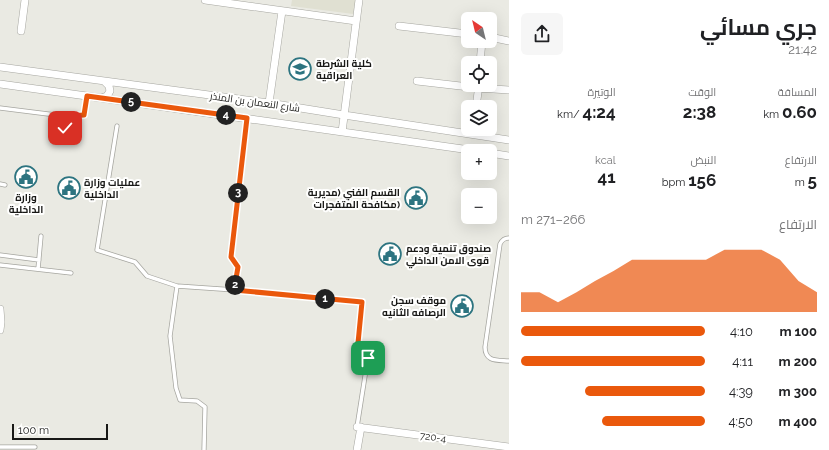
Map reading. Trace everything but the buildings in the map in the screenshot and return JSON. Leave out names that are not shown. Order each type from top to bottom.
[{"type":"street","points":[[21,32],[25,0]]},
{"type":"street","points":[[205,0],[356,21]]},
{"type":"street","points":[[342,132],[359,0]]},
{"type":"street","points":[[270,103],[282,11]]},
{"type":"street","points":[[399,26],[461,33]]},
{"type":"street","points":[[497,38],[509,41]]},
{"type":"street","name":"شارع النعمان بن المنذر","points":[[0,67],[461,130]]},
{"type":"street","points":[[417,81],[461,85]]},
{"type":"street","points":[[101,98],[107,96],[110,91],[109,86],[105,82]]},
{"type":"street","name":"شارع النعمان بن المنذر","points":[[0,84],[461,149]]},
{"type":"street","points":[[497,88],[509,90]]},
{"type":"street","name":"شارع النعمان بن المنذر","points":[[491,136],[509,140]]},
{"type":"street","points":[[497,154],[509,156]]},
{"type":"street","points":[[0,309],[2,317],[0,330]]},
{"type":"street","points":[[357,450],[359,427]]},
{"type":"street","name":"720-4","points":[[359,427],[509,447]]},
{"type":"lane","points":[[0,108],[64,116],[65,128]]},
{"type":"lane","points":[[234,290],[238,267],[231,257],[247,118]]},
{"type":"lane","points":[[117,126],[97,250],[136,262],[148,276],[177,286],[362,302],[358,343],[368,358],[359,427]]},
{"type":"lane","points":[[0,184],[5,185]]},
{"type":"lane","points":[[38,269],[41,236]]},
{"type":"lane","points":[[509,238],[506,238],[500,244],[485,353],[488,357],[494,360],[509,361]]},
{"type":"lane","points":[[0,254],[39,260]]},
{"type":"lane","points":[[0,265],[71,272]]},
{"type":"lane","points":[[177,286],[170,336],[176,388],[180,400],[197,401],[205,407],[204,450]]},
{"type":"lane","points":[[0,447],[35,447]]},
{"type":"path","points":[[64,116],[84,115],[87,96]]},
{"type":"shaded area","points":[[292,0],[356,0],[353,14],[291,6]]},
{"type":"place","name":"كلية الشرطة العراقية","points":[[300,69]]},
{"type":"place","name":"وزارة الداخلية","points":[[26,177]]},
{"type":"place","name":"عمليات وزارة الداخلية","points":[[69,188]]},
{"type":"place","name":"القسم الفني (مديرية مكافحة المتفجرات)","points":[[416,198]]},
{"type":"place","name":"صندوق تنمية ودعم قوى الامن الداخلي","points":[[390,254]]},
{"type":"place","name":"موقف سجن الرصافه الثانيه","points":[[462,306]]},
{"type":"route","points":[[65,128],[64,116],[84,115],[87,96],[247,118],[231,257],[238,267],[234,290],[362,302],[358,343],[368,358]]}]
